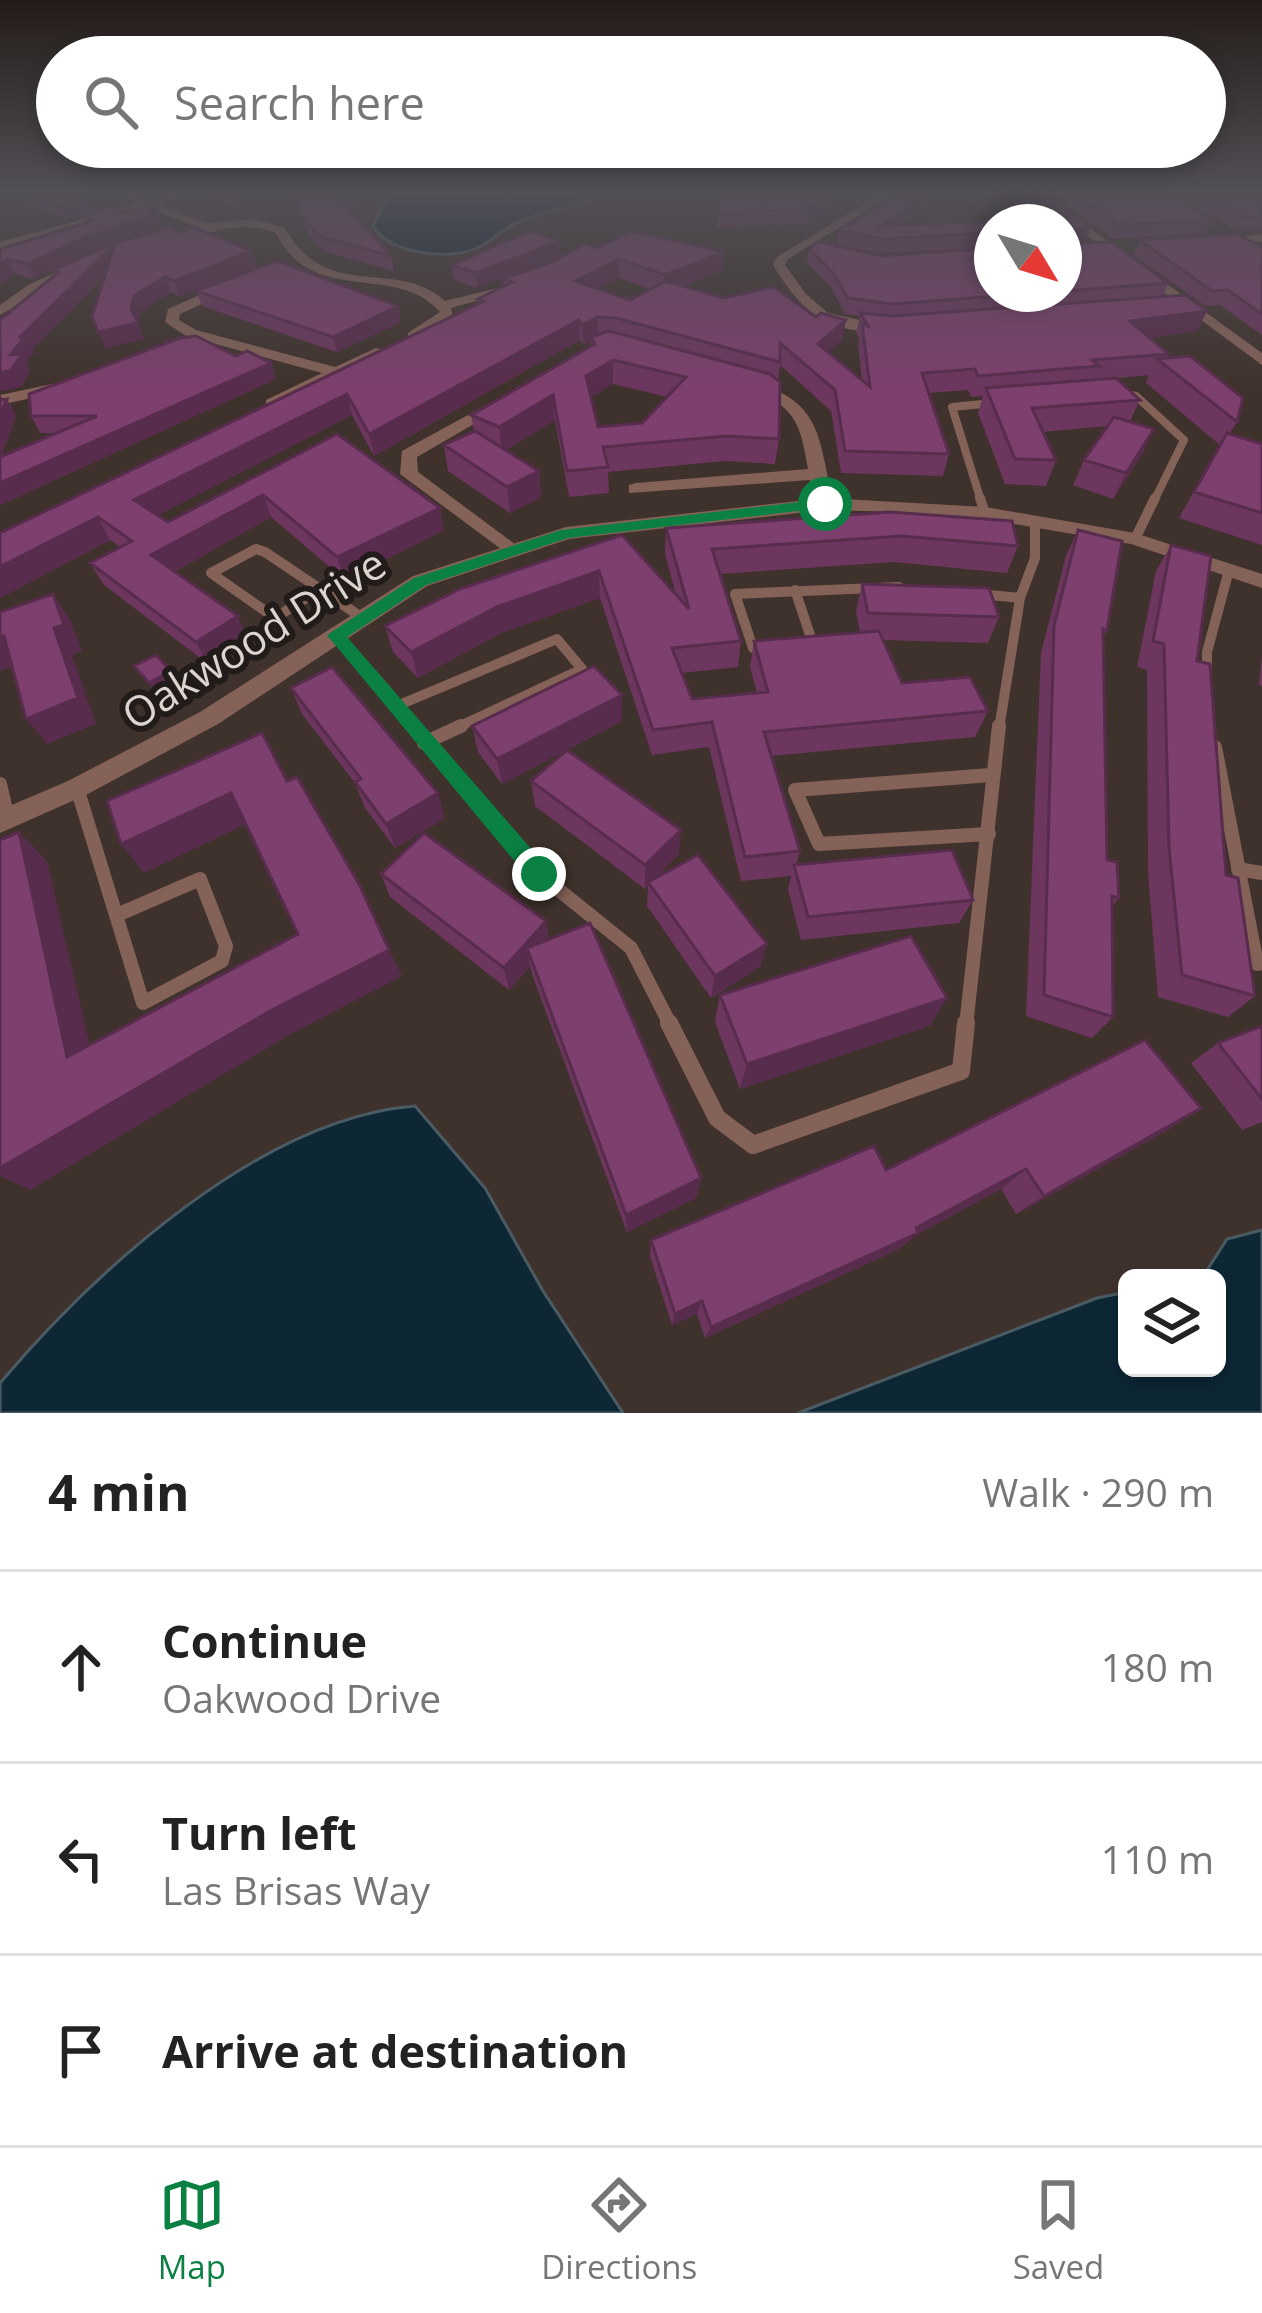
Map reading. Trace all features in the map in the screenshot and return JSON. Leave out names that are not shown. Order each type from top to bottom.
[{"type":"street","points":[[255,411],[439,323],[448,314],[444,305],[423,294],[332,274],[295,258]]},
{"type":"street","points":[[783,258],[779,266],[796,293],[821,318],[852,327],[911,326]]},
{"type":"street","points":[[1121,258],[1262,360]]},
{"type":"street","points":[[278,267],[297,260]]},
{"type":"street","points":[[0,311],[54,277],[99,261]]},
{"type":"street","points":[[241,281],[172,312],[172,322],[191,333],[336,372]]},
{"type":"street","points":[[444,305],[530,281]]},
{"type":"street","points":[[778,294],[796,293]]},
{"type":"street","points":[[1162,307],[1185,305]]},
{"type":"street","points":[[171,341],[191,333]]},
{"type":"street","points":[[0,400],[74,382]]},
{"type":"street","points":[[739,382],[775,391],[808,420],[825,504]]},
{"type":"street","points":[[509,549],[409,474],[408,455],[522,390]]},
{"type":"street","points":[[636,489],[816,474]]},
{"type":"street","name":"Oakwood Drive","points":[[4,820],[77,788],[209,718],[420,581],[509,549],[590,530],[825,504],[985,513],[1136,539],[1262,580]]},
{"type":"lane","points":[[1116,393],[1136,396],[1184,440],[1136,539]]},
{"type":"lane","points":[[985,513],[952,407],[999,403]]},
{"type":"lane","points":[[336,635],[539,874],[631,948],[717,1118],[753,1145],[962,1071],[991,775],[1020,598],[1035,559],[1035,521]]},
{"type":"lane","points":[[321,589],[274,618],[212,573],[256,550],[321,589],[361,617]]},
{"type":"lane","points":[[1208,693],[1207,652],[1229,570]]},
{"type":"lane","points":[[773,646],[753,648],[735,594],[906,587]]},
{"type":"lane","points":[[793,645],[813,644],[795,590]]},
{"type":"lane","points":[[974,594],[1020,598]]},
{"type":"lane","points":[[399,705],[556,639],[582,669],[424,743]]},
{"type":"lane","points":[[1212,735],[1257,964],[1262,963]]},
{"type":"lane","points":[[988,834],[819,844],[795,790],[991,775]]},
{"type":"lane","points":[[0,784],[4,820]]},
{"type":"lane","points":[[77,788],[143,1004],[222,961],[226,946],[200,879],[117,915]]},
{"type":"lane","points":[[1238,868],[1262,873]]},
{"type":"water","points":[[415,1106],[485,1188],[543,1291],[623,1413],[0,1413],[0,1383],[39,1339],[133,1249],[186,1207],[241,1169],[299,1138],[357,1117]]},
{"type":"water","points":[[1262,1230],[1262,1413],[798,1413],[1118,1294],[1118,1377],[1226,1377],[1226,1269],[1208,1269],[1227,1239]]},
{"type":"building","points":[[0,258],[40,258],[27,264],[7,259],[0,264]]},
{"type":"building","points":[[80,258],[101,258],[19,338],[26,336],[10,355],[22,354],[11,370],[0,373],[0,320],[59,272],[53,270]]},
{"type":"building","points":[[111,258],[234,258],[174,281],[165,277],[134,296],[131,309],[138,323],[98,332],[92,316]]},
{"type":"building","points":[[468,258],[515,258],[475,273],[452,265]]},
{"type":"building","points":[[559,258],[709,258],[665,275],[619,259],[575,281],[630,300],[666,281],[724,298],[774,287],[816,317],[821,313],[846,320],[818,344],[870,387],[862,324],[868,326],[860,313],[1082,312],[1082,302],[1185,295],[1207,311],[1130,321],[1169,354],[1092,360],[1099,366],[978,376],[975,369],[922,373],[949,454],[845,451],[835,390],[780,343],[780,362],[616,318],[598,317],[582,325],[579,320],[369,434],[347,394],[134,500],[168,522],[337,434],[440,508],[337,557],[263,495],[151,555],[238,616],[196,642],[90,563],[132,541],[98,517],[0,567],[0,533],[484,301],[478,299],[513,282],[503,279]]},
{"type":"building","points":[[819,258],[974,258],[974,298],[891,304],[848,298]]},
{"type":"building","points":[[1082,258],[1133,258],[1168,283],[1082,290]]},
{"type":"building","points":[[1165,258],[1262,258],[1262,314],[1228,290],[1212,291]]},
{"type":"building","points":[[277,261],[398,306],[333,337],[196,291]]},
{"type":"building","points":[[609,331],[770,374],[780,382],[779,439],[727,436],[603,447],[608,467],[567,471],[553,395],[499,427],[471,415],[595,344],[591,337]],"holes":[[[613,360],[686,377],[642,423],[598,427],[586,376]]]},
{"type":"building","points":[[196,336],[236,356],[247,351],[271,363],[0,483],[0,457],[97,416],[31,416],[29,394]]},
{"type":"building","points":[[1190,356],[1243,398],[1237,422],[1157,359]]},
{"type":"building","points":[[1116,378],[1140,400],[1032,408],[1056,460],[1015,459],[986,388]]},
{"type":"building","points":[[1114,417],[1154,429],[1126,473],[1084,460]]},
{"type":"building","points":[[475,431],[539,471],[507,487],[444,445]]},
{"type":"building","points":[[1227,433],[1262,444],[1262,513],[1194,492]]},
{"type":"building","points":[[890,512],[1012,521],[1018,546],[901,536],[712,549],[741,641],[672,648],[692,699],[768,692],[754,641],[879,631],[902,683],[970,677],[988,711],[764,732],[800,851],[745,857],[712,722],[653,730],[599,571],[497,607],[411,652],[385,626],[460,589],[622,535],[689,609],[666,528]]},
{"type":"building","points":[[1078,530],[1122,541],[1107,630],[1103,629],[1107,860],[1117,862],[1119,898],[1112,896],[1113,1017],[1044,995],[1054,626]]},
{"type":"building","points":[[1171,545],[1211,556],[1197,661],[1210,664],[1226,875],[1238,878],[1255,996],[1182,975],[1169,848],[1164,644],[1153,641]]},
{"type":"building","points":[[862,584],[989,588],[999,617],[868,613]]},
{"type":"building","points":[[53,594],[64,625],[54,628],[78,698],[26,719],[4,636],[0,637],[0,612]]},
{"type":"building","points":[[156,655],[171,671],[149,683],[134,666]]},
{"type":"building","points":[[594,666],[622,695],[497,759],[472,726]]},
{"type":"building","points":[[332,667],[438,793],[386,824],[355,782],[361,779],[291,688]]},
{"type":"building","points":[[262,733],[287,781],[297,777],[360,886],[389,950],[270,1011],[0,1168],[0,840],[19,832],[67,1057],[298,934],[231,793],[121,844],[107,801]]},
{"type":"building","points":[[567,750],[681,830],[645,865],[531,781]]},
{"type":"building","points":[[424,833],[546,921],[504,968],[381,874]]},
{"type":"building","points":[[952,850],[973,900],[808,917],[794,865]]},
{"type":"building","points":[[698,855],[767,944],[715,976],[648,882]]},
{"type":"building","points":[[590,923],[701,1178],[626,1215],[527,948]]},
{"type":"building","points":[[911,936],[947,998],[747,1064],[720,995]]},
{"type":"building","points":[[1262,1026],[1262,1099],[1218,1043]]},
{"type":"building","points":[[1145,1040],[1201,1108],[1044,1196],[1026,1169],[916,1228],[918,1233],[711,1327],[702,1301],[675,1314],[651,1240],[874,1146],[886,1170]]},
{"type":"route","points":[[539,874],[336,635],[420,581],[566,533],[825,504]]}]
